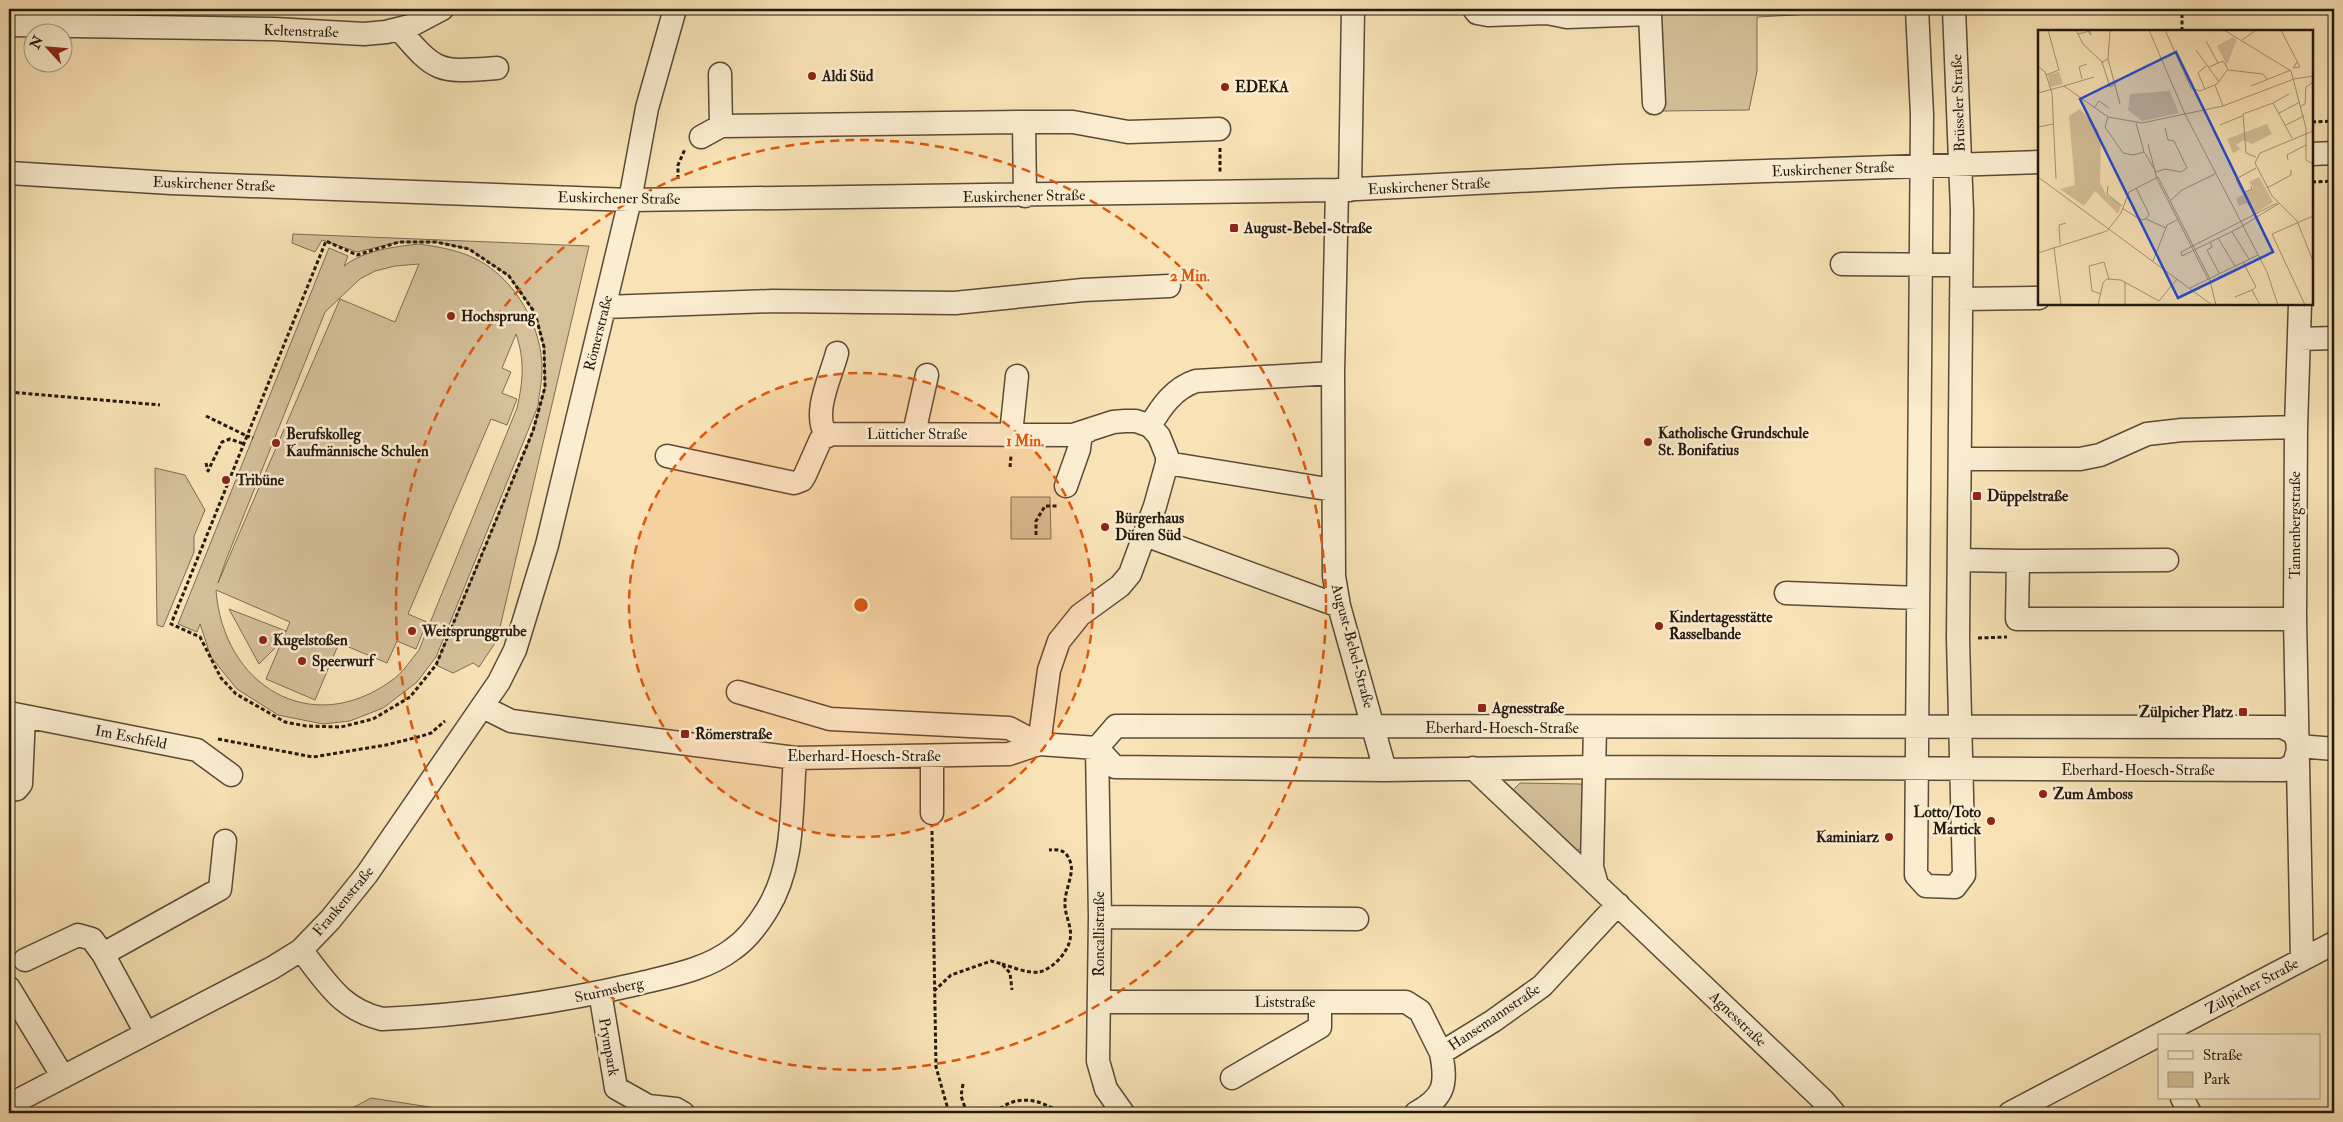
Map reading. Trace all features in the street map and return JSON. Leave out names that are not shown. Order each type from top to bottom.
[{"type":"street","name":"Keltenstraße","points":[[9,25],[35,18],[155,19],[364,34],[410,26],[442,9]]},
{"type":"street","name":"Römerstraße","points":[[483,707],[499,682],[515,650],[548,545],[630,200],[647,108],[675,9]]},
{"type":"street","name":"August-Bebel-Straße","points":[[1353,9],[1333,373],[1334,576],[1339,606],[1375,728],[1385,770]]},
{"type":"street","points":[[1474,9],[1477,13],[1488,15],[1547,13],[1567,17],[1650,11],[1654,102]]},
{"type":"street","points":[[1842,264],[1920,264],[1961,265],[1961,459],[1958,638],[1964,875],[1954,887],[1926,886],[1916,875],[1920,264],[1922,115],[1917,9]]},
{"type":"street","name":"Brüsseler Straße","points":[[1954,9],[1962,197],[1961,265]]},
{"type":"street","points":[[399,28],[419,53],[434,65],[452,71],[497,68]]},
{"type":"street","points":[[720,74],[711,132],[1024,122],[1073,122],[1128,132],[1219,129]]},
{"type":"street","points":[[1024,122],[1025,196]]},
{"type":"street","points":[[2313,154],[2334,153]]},
{"type":"street","name":"Euskirchener Straße","points":[[9,173],[171,183],[630,200],[1025,196],[1343,190],[1618,176],[2038,162]]},
{"type":"street","points":[[604,307],[773,301],[955,303],[1082,290],[1169,286]]},
{"type":"street","points":[[1961,299],[2038,298]]},
{"type":"street","name":"Tannenbergstraße","points":[[2299,746],[2295,618],[2296,428],[2300,305]]},
{"type":"street","points":[[2300,339],[2334,338]]},
{"type":"street","points":[[667,456],[794,484],[805,476],[821,439],[826,435],[820,421],[821,411],[837,354]]},
{"type":"street","points":[[1039,744],[1049,670],[1059,640],[1080,614],[1125,580],[1130,574],[1167,464],[1164,445],[1150,426],[1174,392],[1184,385],[1196,381],[1333,373]]},
{"type":"street","points":[[914,433],[927,375]]},
{"type":"street","points":[[1011,434],[1017,376]]},
{"type":"street","name":"Lütticher Straße","points":[[826,435],[914,433],[1073,434],[1088,432],[1112,422],[1136,421],[1150,426]]},
{"type":"street","points":[[1961,459],[2080,459],[2100,455],[2146,434],[2182,430],[2296,428]]},
{"type":"street","points":[[1066,486],[1079,449],[1081,433],[1088,432]]},
{"type":"street","points":[[1167,464],[1333,490]]},
{"type":"street","points":[[1144,535],[1339,606]]},
{"type":"street","points":[[1959,560],[2167,560]]},
{"type":"street","points":[[2018,561],[2017,619],[2295,618]]},
{"type":"street","points":[[1786,593],[1918,598]]},
{"type":"street","name":"Eberhard-Hoesch-Straße","points":[[738,692],[830,719],[1009,728],[1039,744]]},
{"type":"street","name":"Eberhard-Hoesch-Straße","points":[[483,707],[511,721],[795,758],[932,757],[1009,754],[1039,744],[1097,748],[1115,767],[1385,770],[1594,766],[2284,770],[2294,764],[2299,746],[2294,733],[2282,728],[1375,728],[1116,726],[1097,748]]},
{"type":"street","name":"Frankenstraße","points":[[9,1105],[272,968],[301,950],[330,920],[367,874],[483,707]]},
{"type":"street","name":"Im Eschfeld","points":[[9,790],[18,789],[21,784],[16,715],[196,750],[231,775]]},
{"type":"street","points":[[1595,727],[1592,866],[1597,885]]},
{"type":"street","points":[[2302,959],[2299,746],[2334,749]]},
{"type":"street","name":"Roncallistraße","points":[[1097,748],[1100,917],[1098,1061],[1106,1089],[1123,1113]]},
{"type":"street","points":[[932,757],[932,813]]},
{"type":"street","name":"Sturmsberg","points":[[301,950],[350,1007],[365,1015],[382,1019],[568,1000],[675,975],[706,964],[733,950],[752,931],[768,909],[781,880],[789,851],[795,758]]},
{"type":"street","name":"Agnesstraße","points":[[1472,768],[1618,904],[1824,1101],[1834,1113]]},
{"type":"street","points":[[103,954],[220,889],[225,841]]},
{"type":"street","name":"Hansemannstraße","points":[[1416,1113],[1429,1106],[1440,1095],[1445,1081],[1441,1053],[1493,1022],[1542,986],[1618,904]]},
{"type":"street","points":[[1100,917],[1357,919]]},
{"type":"street","points":[[25,960],[78,935],[92,939],[103,954],[146,1033]]},
{"type":"street","name":"Zülpicher Straße","points":[[2177,1034],[2302,959],[2334,943]]},
{"type":"street","points":[[9,988],[63,1077]]},
{"type":"street","name":"Prympark","points":[[600,992],[616,1088],[648,1106],[676,1109],[683,1113]]},
{"type":"street","name":"Liststraße","points":[[1099,1002],[1406,1002],[1420,1011],[1441,1053]]},
{"type":"street","points":[[1232,1078],[1320,1027],[1320,1002]]},
{"type":"street","name":"Zülpicher Straße","points":[[2010,1113],[2155,1047]]},
{"type":"street","points":[[2183,1100],[2190,1113]]},
{"type":"path","points":[[1797,9],[1851,9]]},
{"type":"path","points":[[2182,9],[2182,30]]},
{"type":"path","points":[[2313,122],[2334,121]]},
{"type":"path","points":[[678,165],[684,151]]},
{"type":"path","points":[[2313,182],[2334,181]]},
{"type":"path","points":[[326,241],[357,255],[399,242],[436,242],[469,249],[509,276],[535,313],[544,347],[545,387],[533,431],[436,665],[410,697],[374,719],[341,727],[306,726],[285,722],[236,694],[221,678],[200,637],[171,624],[247,436],[326,241]]},
{"type":"path","points":[[9,392],[160,405]]},
{"type":"path","points":[[206,416],[253,438]]},
{"type":"path","points":[[206,463],[208,471],[222,442],[230,439],[244,444]]},
{"type":"path","points":[[1036,535],[1036,521],[1045,506],[1060,506],[1060,491],[1066,486]]},
{"type":"path","points":[[1958,638],[2017,637],[2017,619]]},
{"type":"path","points":[[209,737],[313,758],[422,736],[431,733],[451,716]]},
{"type":"path","points":[[932,813],[936,1067],[949,1113]]},
{"type":"path","points":[[934,991],[951,974],[972,966],[991,961],[1038,973],[1051,966],[1063,955],[1070,940],[1070,926],[1064,907],[1071,863],[1065,852],[1058,849],[1049,850]]},
{"type":"path","points":[[1002,964],[1010,973],[1012,990]]},
{"type":"path","points":[[963,1084],[961,1096],[967,1113]]},
{"type":"path","points":[[995,1113],[1013,1102],[1027,1098],[1046,1104],[1061,1113]]},
{"type":"green space","points":[[1657,9],[1890,10],[1757,17],[1757,71],[1749,110],[1662,111]]},
{"type":"green space","points":[[293,234],[589,246],[497,640],[479,667],[473,663],[453,673],[436,665],[533,431],[545,387],[544,347],[535,313],[509,276],[469,249],[436,242],[399,242],[357,252],[322,240],[315,252],[292,243]]},
{"type":"green space","points":[[419,244],[456,251],[478,260],[492,269],[515,293],[525,307],[538,338],[542,375],[538,406],[436,657],[417,682],[383,708],[350,721],[323,724],[278,715],[237,689],[211,657],[200,624],[197,632],[178,624],[329,248],[348,256],[344,266],[370,253]],"holes":[[[419,264],[395,322],[340,299],[218,583],[325,312],[360,279],[375,271],[395,266]],[[516,334],[522,362],[521,389],[517,408],[419,650],[403,671],[395,678],[361,698],[330,705],[302,703],[276,693],[253,676],[235,652],[222,624],[216,590],[290,622],[266,679],[315,700],[339,643],[387,663],[397,641],[416,649],[427,622],[408,614],[491,419],[507,425],[517,399],[502,393],[511,372],[502,368]]]},
{"type":"green space","points":[[155,468],[185,475],[205,510],[194,536],[194,552],[163,627],[157,625]]},
{"type":"green space","points":[[1011,497],[1050,497],[1051,539],[1011,539]]},
{"type":"green space","name":"Kugelstoßen","points":[[229,609],[286,631],[275,648],[259,664]]},
{"type":"green space","points":[[1520,783],[1581,784],[1585,792],[1582,848],[1575,851],[1511,792]]},
{"type":"green space","points":[[371,1098],[469,1113],[343,1113]]},
{"type":"place","name":"Aldi Süd","points":[[812,76]]},
{"type":"place","name":"EDEKA","points":[[1225,87]]},
{"type":"place","name":"August-Bebel-Straße","points":[[1234,228]]},
{"type":"place","name":"Hochsprung","points":[[451,316]]},
{"type":"place","name":"Katholische Grundschule St. Bonifatius","points":[[1648,442]]},
{"type":"place","name":"Berufskolleg Kaufmännische Schulen","points":[[276,443]]},
{"type":"place","name":"Tribüne","points":[[226,480]]},
{"type":"place","name":"Düppelstraße","points":[[1977,496]]},
{"type":"place","name":"Bürgerhaus Düren Süd","points":[[1105,527]]},
{"type":"place","name":"Kindertagesstätte Rasselbande","points":[[1659,626]]},
{"type":"place","name":"Weitsprunggrube","points":[[412,631]]},
{"type":"place","name":"Kugelstoßen","points":[[263,640]]},
{"type":"place","name":"Speerwurf","points":[[302,661]]},
{"type":"place","name":"Agnesstraße","points":[[1482,708]]},
{"type":"place","name":"Zülpicher Platz","points":[[2243,712]]},
{"type":"place","name":"Römerstraße","points":[[685,734]]},
{"type":"place","name":"Zum Amboss","points":[[2043,794]]},
{"type":"place","name":"Lotto/Toto Martick","points":[[1991,821]]},
{"type":"place","name":"Kaminiarz","points":[[1889,837]]}]
